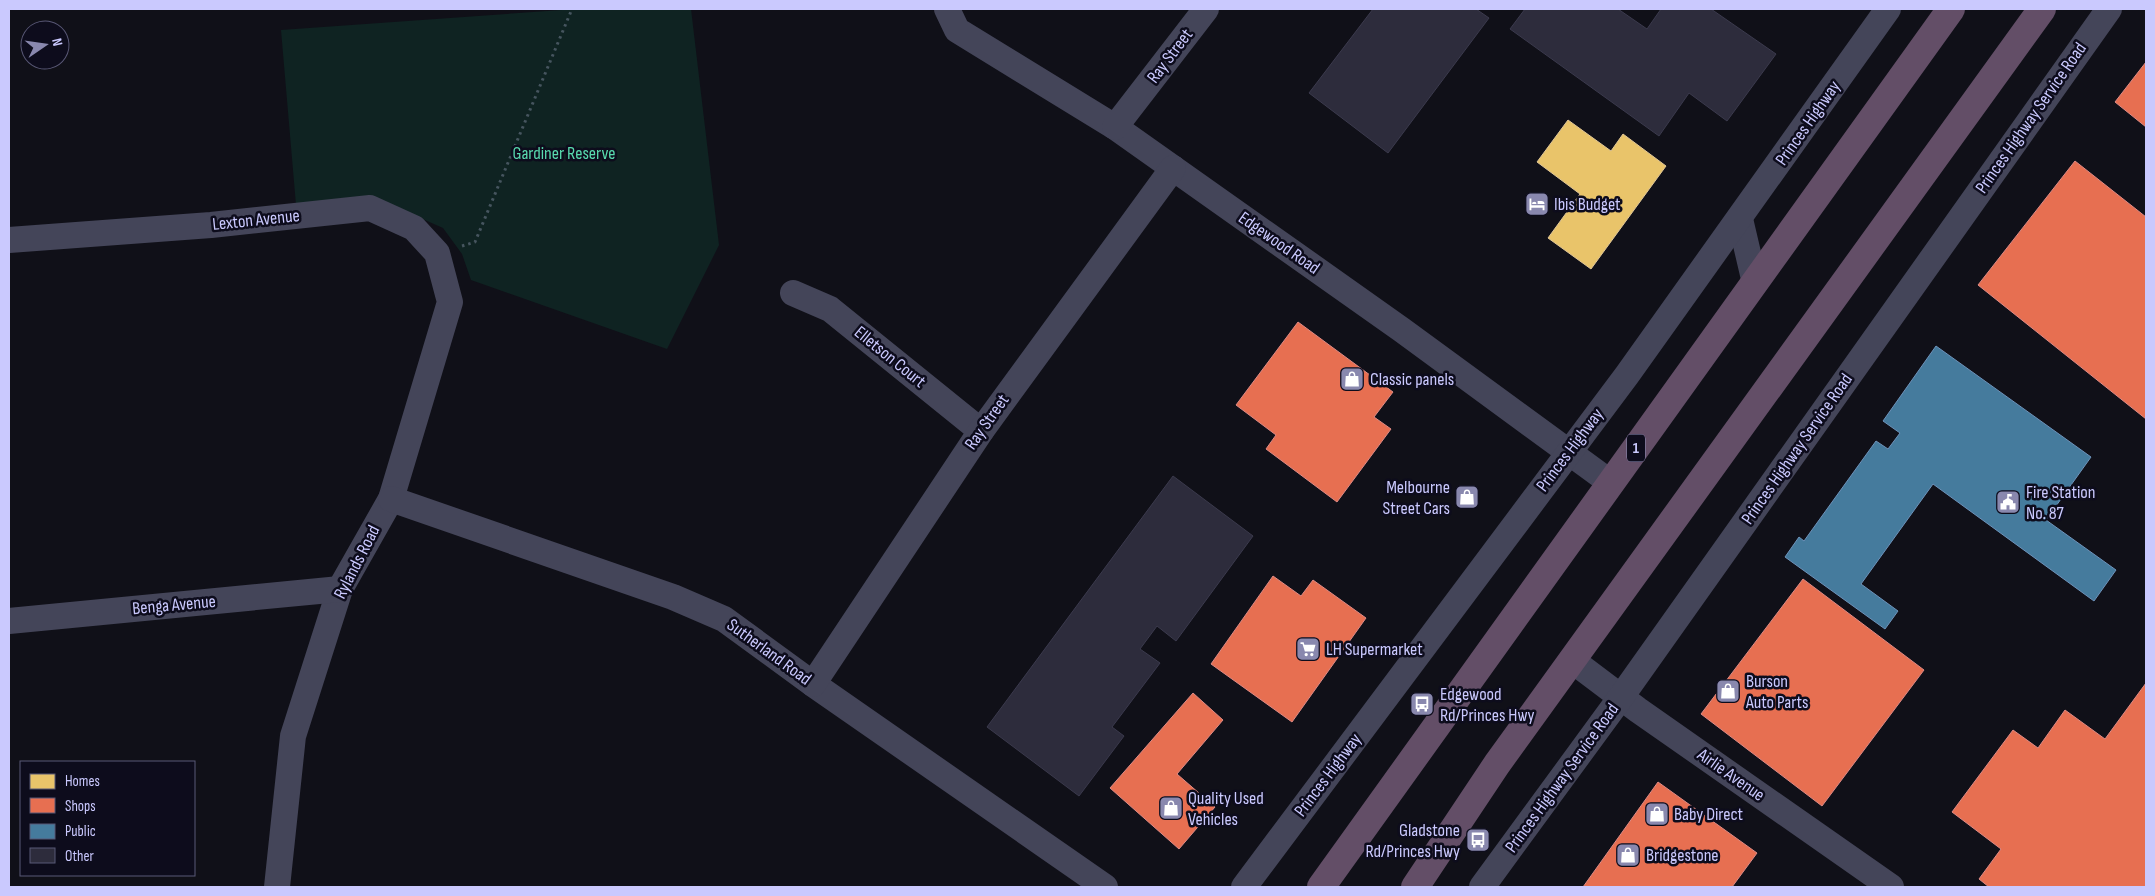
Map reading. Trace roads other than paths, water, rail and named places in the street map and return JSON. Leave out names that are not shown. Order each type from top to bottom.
[{"type":"highway","name":"1","points":[[1321,887],[1951,9]]},
{"type":"highway","points":[[1415,887],[1497,764],[2042,9]]},
{"type":"street","name":"Edgewood Road","points":[[947,9],[957,30],[1115,127],[1569,451],[1611,483]]},
{"type":"street","name":"Ray Street","points":[[1115,127],[1206,9]]},
{"type":"street","name":"Princes Highway","points":[[1244,887],[1740,219],[1888,9]]},
{"type":"street","name":"Princes Highway Service Road","points":[[1482,887],[1621,697],[2109,9]]},
{"type":"street","name":"Ray Street","points":[[813,684],[981,430],[1173,168]]},
{"type":"street","name":"Lexton Avenue","points":[[9,240],[211,225],[370,208],[414,228],[437,253],[450,302]]},
{"type":"street","points":[[1740,219],[1756,283]]},
{"type":"street","name":"Elletson Court","points":[[793,293],[830,308],[981,430]]},
{"type":"street","name":"Rylands Road","points":[[277,887],[294,736],[340,589],[391,499],[450,302]]},
{"type":"street","name":"Sutherland Road","points":[[391,499],[673,597],[724,619],[813,684],[1104,887]]},
{"type":"street","name":"Benga Avenue","points":[[9,620],[340,589]]},
{"type":"street","name":"Airlie Avenue","points":[[1573,661],[1621,697],[1891,887]]},
{"type":"place","name":"Ibis Budget","points":[[1537,204]]},
{"type":"place","name":"Classic panels","points":[[1352,379]]},
{"type":"place","name":"Melbourne Street Cars","points":[[1467,497]]},
{"type":"place","name":"Fire Station No. 87","points":[[2008,502]]},
{"type":"place","name":"LH Supermarket","points":[[1308,649]]},
{"type":"place","name":"Burson Auto Parts","points":[[1728,691]]},
{"type":"place","name":"Edgewood Rd/Princes Hwy","points":[[1422,704]]},
{"type":"place","name":"Quality Used Vehicles","points":[[1171,808]]},
{"type":"place","name":"Baby Direct","points":[[1657,814]]},
{"type":"place","name":"Gladstone Rd/Princes Hwy","points":[[1478,840]]},
{"type":"place","name":"Bridgestone","points":[[1628,855]]},
{"type":"park label","name":"Gardiner Reserve","points":[[564,153]]}]
